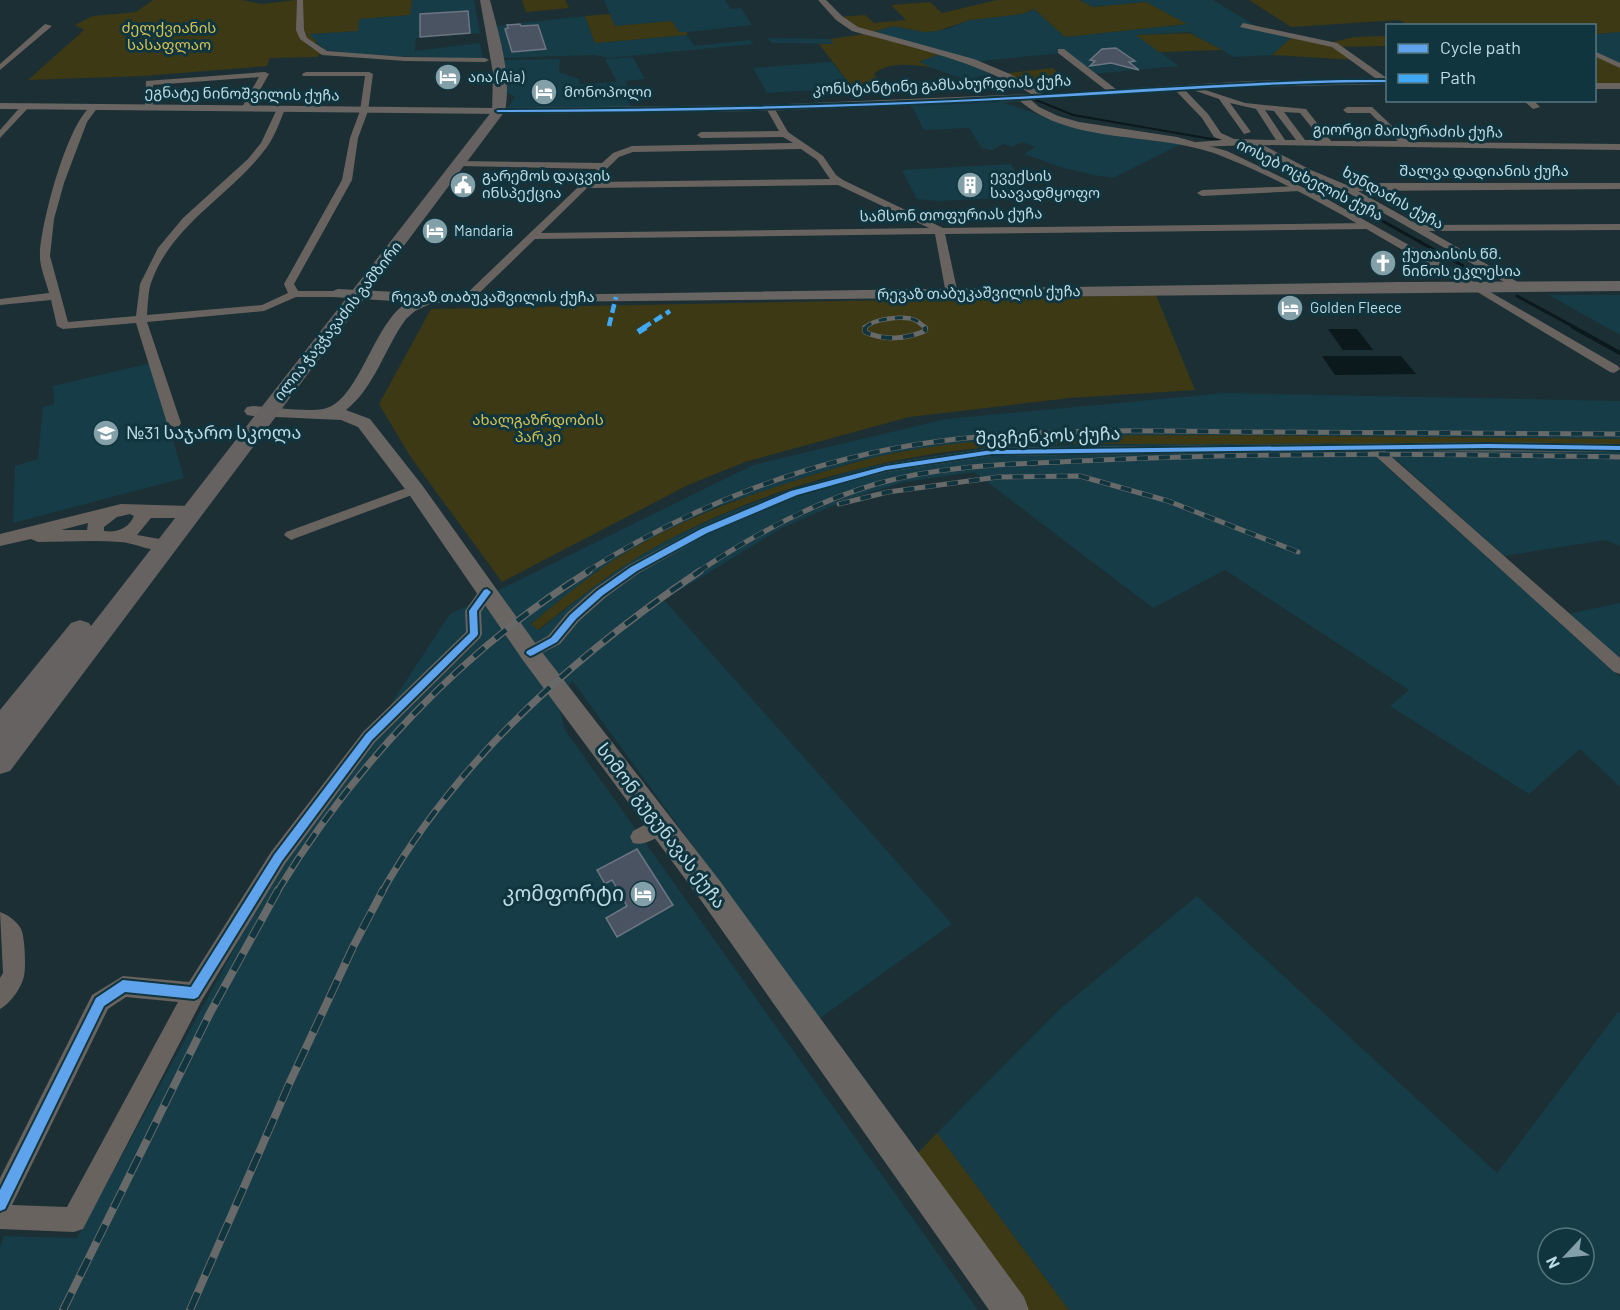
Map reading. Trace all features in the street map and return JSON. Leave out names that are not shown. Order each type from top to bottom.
[{"type":"main road","points":[[476,0],[489,103],[501,104],[496,59],[485,0]]},
{"type":"main road","name":"ეგნატე ნინოშვილის ქუჩა","points":[[0,105],[364,111],[489,103]]},
{"type":"main road","name":"ილია ჭავჭავაძის გამზირი","points":[[261,411],[286,389],[458,164],[489,103]]},
{"type":"main road","name":"ილია ჭავჭავაძის გამზირი","points":[[366,260],[431,181],[489,103]]},
{"type":"main road","name":"ილია ჭავჭავაძის გამზირი","points":[[0,730],[156,544],[261,411],[351,278]]},
{"type":"main road","name":"რევაზ თაბუკაშვილის ქუჩა","points":[[338,294],[468,298],[952,294],[1473,285],[1620,286]]},
{"type":"main road","points":[[384,297],[396,304],[400,316]]},
{"type":"main road","points":[[328,414],[343,406],[356,392],[400,316],[429,298]]},
{"type":"main road","points":[[286,389],[286,404],[302,414]]},
{"type":"main road","points":[[356,392],[355,405],[364,423]]},
{"type":"main road","points":[[261,411],[350,416],[364,423]]},
{"type":"main road","name":"სიმონ გუგუნავას ქუჩა","points":[[364,423],[415,489],[651,831],[1011,1310]]},
{"type":"main road","name":"ილია ჭავჭავაძის გამზირი","points":[[0,763],[156,544]]},
{"type":"street","points":[[300,0],[300,30],[304,39],[325,53],[405,59],[485,60]]},
{"type":"street","points":[[822,0],[839,18],[855,29],[971,61],[1007,76],[1042,97]]},
{"type":"street","points":[[0,68],[48,26]]},
{"type":"street","points":[[1243,26],[1334,45],[1386,81]]},
{"type":"street","points":[[1061,51],[1114,92]]},
{"type":"street","points":[[1596,54],[1620,66]]},
{"type":"street","points":[[149,107],[149,83],[265,74],[245,109]]},
{"type":"street","points":[[294,294],[289,284],[347,180],[354,138],[364,111],[369,74],[306,74]]},
{"type":"street","name":"კონსტანტინე გამსახურდიას ქუჩა","points":[[489,103],[770,108],[1386,81]]},
{"type":"street","points":[[1596,86],[1620,86]]},
{"type":"street","points":[[1196,88],[1223,99],[1303,111],[1329,144]]},
{"type":"street","points":[[1179,89],[1197,105],[1213,125],[1217,135],[1234,142]]},
{"type":"street","name":"იოსებ ოცხელის ქუჩა","points":[[1022,98],[1036,110],[1070,122],[1111,131],[1161,136],[1197,145],[1253,166],[1368,226],[1473,285]]},
{"type":"street","points":[[1223,99],[1246,132]]},
{"type":"street","points":[[1530,102],[1536,107]]},
{"type":"street","points":[[0,135],[26,106]]},
{"type":"street","points":[[94,106],[83,122],[59,183],[49,219],[45,255],[63,326],[264,308],[294,294],[338,294]]},
{"type":"street","points":[[1258,106],[1283,144]]},
{"type":"street","points":[[770,108],[785,134],[820,158],[833,177],[939,230],[952,294]]},
{"type":"street","points":[[1277,108],[1303,144]]},
{"type":"street","points":[[174,423],[141,320],[145,284],[163,248],[187,220],[251,161],[265,144],[281,109]]},
{"type":"street","points":[[1347,110],[1372,110],[1407,145]]},
{"type":"street","points":[[701,135],[785,134]]},
{"type":"street","name":"გიორგი მაისურაძის ქუჩა","points":[[1197,145],[1234,142],[1620,147]]},
{"type":"street","name":"ხუნდაძის ქუჩა","points":[[1251,143],[1348,189],[1517,285]]},
{"type":"street","points":[[468,298],[535,236],[616,155],[632,149],[802,146]]},
{"type":"street","points":[[458,164],[605,166]]},
{"type":"street","points":[[586,185],[840,182]]},
{"type":"street","name":"შალვა დადიანის ქუჩა","points":[[1348,189],[1374,186],[1620,186]]},
{"type":"street","points":[[1202,193],[1297,189]]},
{"type":"street","name":"სამსონ თოფურიას ქუჩა","points":[[535,236],[1368,226]]},
{"type":"street","points":[[1419,228],[1620,227]]},
{"type":"street","points":[[1473,285],[1614,369]]},
{"type":"street","points":[[0,302],[57,296]]},
{"type":"street","name":"შევჩენკოს ქუჩა","points":[[530,653],[555,640],[573,617],[600,593],[634,569],[704,531],[794,493],[886,468],[992,452],[1487,446],[1620,448]]},
{"type":"street","points":[[1374,448],[1620,668]]},
{"type":"street","points":[[291,535],[415,489]]},
{"type":"street","points":[[0,540],[23,536],[68,521],[127,509],[141,512],[182,511]]},
{"type":"street","points":[[23,536],[109,536],[136,528],[143,516],[141,512]]},
{"type":"street","points":[[110,513],[95,526],[96,534],[156,544]]},
{"type":"street","points":[[0,1217],[74,1221],[194,993],[278,858],[369,737],[474,634],[473,611],[487,592]]},
{"type":"street","points":[[0,921],[13,933],[14,975],[0,998]]},
{"type":"street","points":[[0,1204],[100,1002],[123,986],[194,993]]},
{"type":"shaded area","points":[[412,0],[474,0],[480,33],[416,38],[415,51],[480,43],[483,59],[369,55],[325,50],[308,34],[358,31],[358,19],[409,15]]},
{"type":"shaded area","points":[[604,0],[725,0],[731,9],[741,8],[752,25],[679,33],[672,21],[615,26]]},
{"type":"shaded area","points":[[1079,0],[1213,0],[1259,28],[1293,36],[1272,55],[1234,57],[1189,32],[1137,35],[1179,66],[1091,74],[1063,53],[971,62],[997,72],[966,80],[918,63],[938,54],[865,34],[893,26],[924,32],[948,29],[970,20],[1022,14],[1034,9],[1065,37],[1186,24],[1146,2],[1093,7]]},
{"type":"shaded area","points":[[585,16],[595,43],[687,35],[694,46],[750,40],[754,44],[608,58],[595,55],[502,58],[495,26]]},
{"type":"shaded area","points":[[1620,32],[1620,66],[1596,55],[1596,34]]},
{"type":"shaded area","points":[[767,38],[830,39],[834,44],[772,43]]},
{"type":"shaded area","points":[[633,57],[645,79],[626,81],[630,108],[508,108],[515,97],[504,91],[501,60],[560,59],[559,72],[579,79],[579,84],[617,82],[605,59]]},
{"type":"shaded area","points":[[832,62],[853,88],[767,93],[753,68]]},
{"type":"shaded area","points":[[1002,102],[1083,130],[1181,144],[1113,178],[1060,167],[1024,154],[1035,147],[1022,142],[1012,147],[1003,144],[992,150],[982,148],[969,128],[924,130],[912,106]]},
{"type":"shaded area","points":[[1011,164],[1031,197],[937,201],[917,199],[902,170]]},
{"type":"shaded area","points":[[1549,295],[1620,295],[1620,335]]},
{"type":"shaded area","points":[[1328,329],[1357,329],[1373,350],[1343,350]]},
{"type":"shaded area","points":[[1322,356],[1401,356],[1416,374],[1335,375]]},
{"type":"shaded area","name":"№31 საჯარო სკოლა","points":[[151,363],[184,478],[13,523],[15,466],[38,459],[43,407],[54,404],[53,386]]},
{"type":"shaded area","points":[[1225,393],[1620,401],[1620,439],[1209,435],[1048,437],[906,451],[851,463],[722,505],[625,553],[531,623],[539,630],[597,584],[640,555],[673,537],[729,512],[794,488],[867,467],[921,458],[992,447],[1077,445],[1373,442],[1620,445],[1620,546],[1606,540],[1504,556],[1397,460],[1379,460],[1620,677],[1620,787],[1580,749],[1529,794],[1390,706],[1409,690],[1225,570],[1153,608],[974,472],[905,482],[848,499],[780,529],[664,600],[952,924],[819,1019],[572,680],[559,707],[565,730],[978,1310],[0,1310],[0,1247],[4,1236],[77,1238],[257,907],[450,614],[753,465],[946,419]]},
{"type":"shaded area","points":[[1620,603],[1620,660],[1567,614]]},
{"type":"shaded area","points":[[1197,896],[1497,1173],[1618,1012],[1620,1013],[1620,1310],[1069,1310],[937,1133],[1060,1009]]},
{"type":"green space","name":"ძელქვიანის სასაფლაო","points":[[153,0],[242,0],[262,4],[296,0],[412,0],[410,15],[359,19],[358,31],[309,34],[317,42],[307,45],[320,53],[317,57],[270,58],[267,66],[142,76],[28,80],[84,30],[75,25],[93,16],[136,12]]},
{"type":"green space","points":[[522,0],[565,0],[569,8],[526,12]]},
{"type":"green space","points":[[997,0],[1079,0],[1093,7],[1146,2],[1187,24],[1065,37],[1034,9],[1022,14],[970,20],[937,31],[924,32],[893,26],[866,34],[940,54],[919,62],[931,67],[901,65],[880,70],[874,74],[882,85],[876,88],[853,88],[819,44],[833,44],[830,39],[864,34],[837,17],[865,15],[874,23],[906,20],[891,5],[930,2],[942,13]]},
{"type":"green space","points":[[1249,0],[1620,0],[1620,32],[1596,34],[1596,24],[1407,24],[1399,20],[1291,27]]},
{"type":"green space","points":[[610,14],[615,26],[672,21],[679,32],[687,32],[687,35],[595,43],[585,16]]},
{"type":"green space","points":[[1190,33],[1222,50],[1159,52],[1136,35]]},
{"type":"green space","points":[[1293,36],[1329,43],[1354,37],[1386,36],[1386,46],[1339,47],[1356,60],[1272,55]]},
{"type":"green space","points":[[1596,55],[1620,66],[1620,86],[1596,86]]},
{"type":"green space","points":[[1053,68],[1066,80],[1020,84],[1000,74]]},
{"type":"green space","name":"ახალგაზრდობის პარკი","points":[[1156,295],[1195,390],[1070,398],[909,417],[745,462],[688,485],[502,582],[410,456],[379,404],[431,309]]},
{"type":"green space","points":[[1209,435],[1620,439],[1620,445],[1019,445],[903,459],[812,482],[724,514],[682,533],[629,562],[538,630],[531,624],[601,569],[667,530],[755,494],[853,463],[943,445],[1019,438]]},
{"type":"green space","points":[[937,1133],[1069,1310],[1028,1310],[915,1156]]},
{"type":"building","points":[[468,11],[470,33],[420,37],[420,14]]},
{"type":"building","points":[[520,24],[521,26],[538,25],[546,49],[512,52],[505,29],[508,28],[507,25]]},
{"type":"building","points":[[1116,48],[1135,61],[1129,62],[1139,70],[1111,63],[1090,66],[1095,61],[1090,60],[1102,49]]},
{"type":"building","name":"კომფორტი","points":[[637,849],[673,905],[617,937],[606,918],[627,906],[612,880],[605,884],[597,870]]},
{"type":"waterway","points":[[1036,100],[1073,115],[1223,141]]},
{"type":"waterway","points":[[1234,144],[1255,152],[1311,181],[1490,281]]},
{"type":"waterway","points":[[1517,296],[1576,328]]},
{"type":"waterway","points":[[1573,327],[1620,353]]},
{"type":"railway","points":[[865,328],[881,320],[903,318],[915,320],[925,327]]},
{"type":"railway","points":[[865,328],[865,332],[872,335],[895,338],[918,334],[925,331],[925,327]]},
{"type":"railway","points":[[586,572],[667,526],[753,489],[842,460],[933,442],[1014,434],[1095,431],[1620,434]]},
{"type":"railway","points":[[698,572],[740,545],[806,510],[876,484],[960,468],[1167,457],[1296,455],[1620,457]]},
{"type":"railway","points":[[839,504],[888,492],[998,477],[1080,476],[1168,501],[1298,552]]},
{"type":"railway","points":[[277,892],[341,799],[376,755],[414,714],[497,637],[589,571]]},
{"type":"railway","points":[[382,892],[412,843],[446,798],[522,713],[608,638],[700,571]]},
{"type":"railway","points":[[63,1310],[210,1013],[278,890]]},
{"type":"railway","points":[[190,1310],[290,1082],[353,947],[383,890]]},
{"type":"marked path","points":[[609,326],[616,297]]},
{"type":"marked path","points":[[638,332],[670,311]]},
{"type":"cycle path","points":[[498,111],[825,106],[1020,98],[1250,84],[1386,81]]},
{"type":"cycle path","points":[[530,653],[554,640],[573,617],[600,593],[634,569],[704,531],[794,493],[886,468],[992,452],[1487,446],[1620,448]]},
{"type":"cycle path","points":[[0,1204],[100,1002],[123,986],[194,993],[278,858],[369,737],[474,634],[473,611],[487,592]]},
{"type":"place","name":"აია (Aia)","points":[[448,77]]},
{"type":"place","name":"მონოპოლი","points":[[544,92]]},
{"type":"place","name":"გარემოს დაცვის ინსპექცია","points":[[463,185]]},
{"type":"place","name":"ევექსის საავადმყოფო","points":[[970,185]]},
{"type":"place","name":"Mandaria","points":[[435,231]]},
{"type":"place","name":"ქუთაისის წმ. ნინოს ეკლესია","points":[[1383,263]]},
{"type":"place","name":"Golden Fleece","points":[[1290,308]]},
{"type":"place","name":"№31 საჯარო სკოლა","points":[[106,433]]},
{"type":"place","name":"კომფორტი","points":[[643,894]]}]
